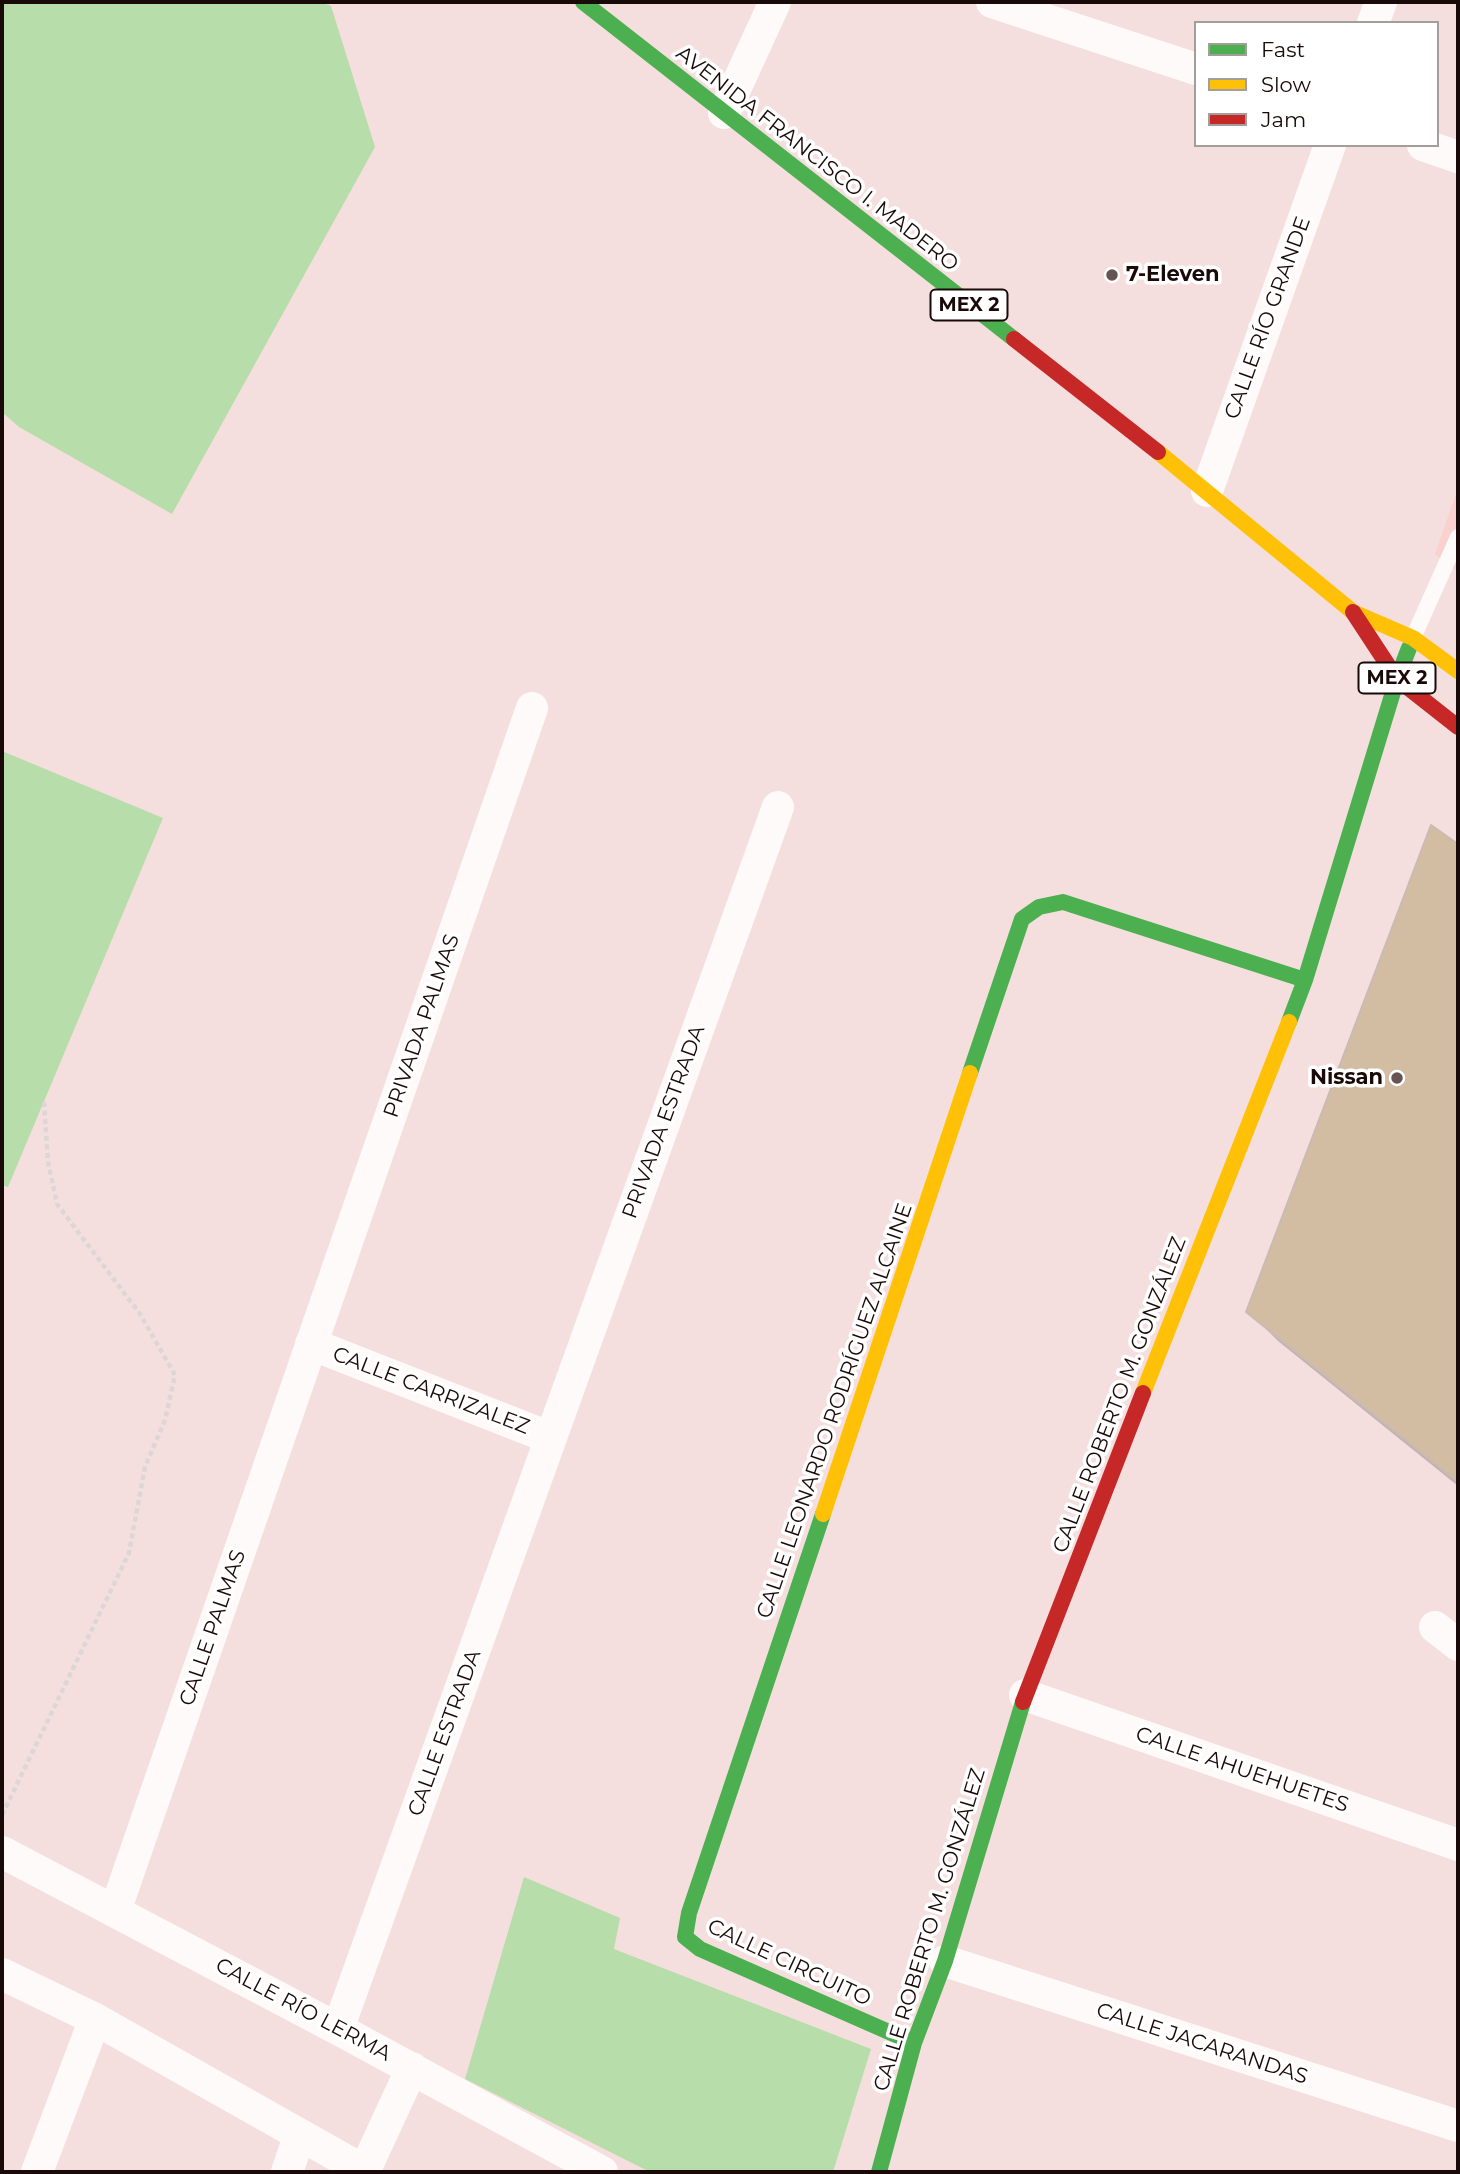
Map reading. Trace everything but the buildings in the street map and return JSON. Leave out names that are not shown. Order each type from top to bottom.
[{"type":"street","name":"AVENIDA FRANCISCO I. MADERO","points":[[583,2],[1207,491],[1353,612],[1413,638],[1458,671]]},
{"type":"street","points":[[724,113],[775,2]]},
{"type":"street","points":[[992,2],[1194,68]]},
{"type":"street","points":[[1374,21],[1381,2]]},
{"type":"street","name":"CALLE RÍO GRANDE","points":[[1207,491],[1329,147]]},
{"type":"street","points":[[1429,147],[1458,157]]},
{"type":"street","name":"AVENIDA FRANCISCO I. MADERO","points":[[1353,612],[1397,679],[1458,727]]},
{"type":"street","name":"CALLE ROBERTO M. GONZÁLEZ","points":[[879,2172],[914,2043],[945,1961],[1025,1695],[1305,981],[1397,679],[1413,638]]},
{"type":"street","name":"PRIVADA PALMAS","points":[[311,1344],[532,708]]},
{"type":"street","name":"PRIVADA ESTRADA","points":[[551,1437],[778,807]]},
{"type":"street","name":"CALLE LEONARDO RODRÍGUEZ ALCAINE","points":[[685,1937],[693,1900],[1022,919],[1039,907],[1063,902],[1305,981]]},
{"type":"street","name":"CALLE CARRIZALEZ","points":[[311,1344],[551,1437]]},
{"type":"street","name":"CALLE PALMAS","points":[[115,1911],[311,1344]]},
{"type":"street","name":"CALLE ESTRADA","points":[[338,2029],[551,1437]]},
{"type":"street","name":"CALLE AHUEHUETES","points":[[1025,1695],[1458,1845]]},
{"type":"street","name":"CALLE RÍO LERMA","points":[[2,1852],[412,2068],[602,2172]]},
{"type":"street","name":"CALLE CIRCUITO","points":[[685,1937],[700,1949],[914,2043]]},
{"type":"street","name":"CALLE JACARANDAS","points":[[945,1961],[1458,2126]]},
{"type":"street","points":[[2,1974],[94,2019],[365,2172],[412,2068]]},
{"type":"street","points":[[37,2172],[94,2019]]},
{"type":"street","points":[[287,2172],[299,2137]]},
{"type":"lane","points":[[1413,638],[1458,537]]},
{"type":"path","points":[[2,1815],[129,1553],[145,1467],[165,1420],[175,1375],[140,1314],[57,1204],[48,1162],[44,1102]]},
{"type":"shaded area","points":[[1458,488],[1458,572],[1435,554]]},
{"type":"green space","points":[[2,2],[320,2],[331,6],[375,147],[172,514],[19,427],[2,412]]},
{"type":"green space","points":[[2,751],[163,818],[8,1187],[2,1185]]},
{"type":"green space","points":[[524,1877],[620,1918],[614,1949],[871,2049],[833,2172],[650,2172],[465,2079]]},
{"type":"traffic: fast","points":[[583,2],[1014,339]]},
{"type":"traffic: fast","points":[[1289,1022],[1305,980],[1397,679],[1409,648]]},
{"type":"traffic: fast","points":[[970,1073],[1022,919],[1039,907],[1063,902],[1305,980]]},
{"type":"traffic: fast","points":[[823,1514],[689,1913],[685,1937],[700,1949],[914,2043]]},
{"type":"traffic: fast","points":[[879,2172],[914,2043],[945,1961],[1023,1702]]},
{"type":"traffic: slow","points":[[1158,452],[1353,612],[1413,638],[1458,671]]},
{"type":"traffic: slow","points":[[1143,1393],[1289,1022]]},
{"type":"traffic: slow","points":[[823,1514],[970,1073]]},
{"type":"traffic: jam","points":[[1014,339],[1158,452]]},
{"type":"traffic: jam","points":[[1353,612],[1397,679],[1458,727]]},
{"type":"traffic: jam","points":[[1023,1702],[1143,1393]]},
{"type":"place","name":"7-Eleven","points":[[1112,275]]},
{"type":"place","name":"Nissan","points":[[1397,1078]]}]
